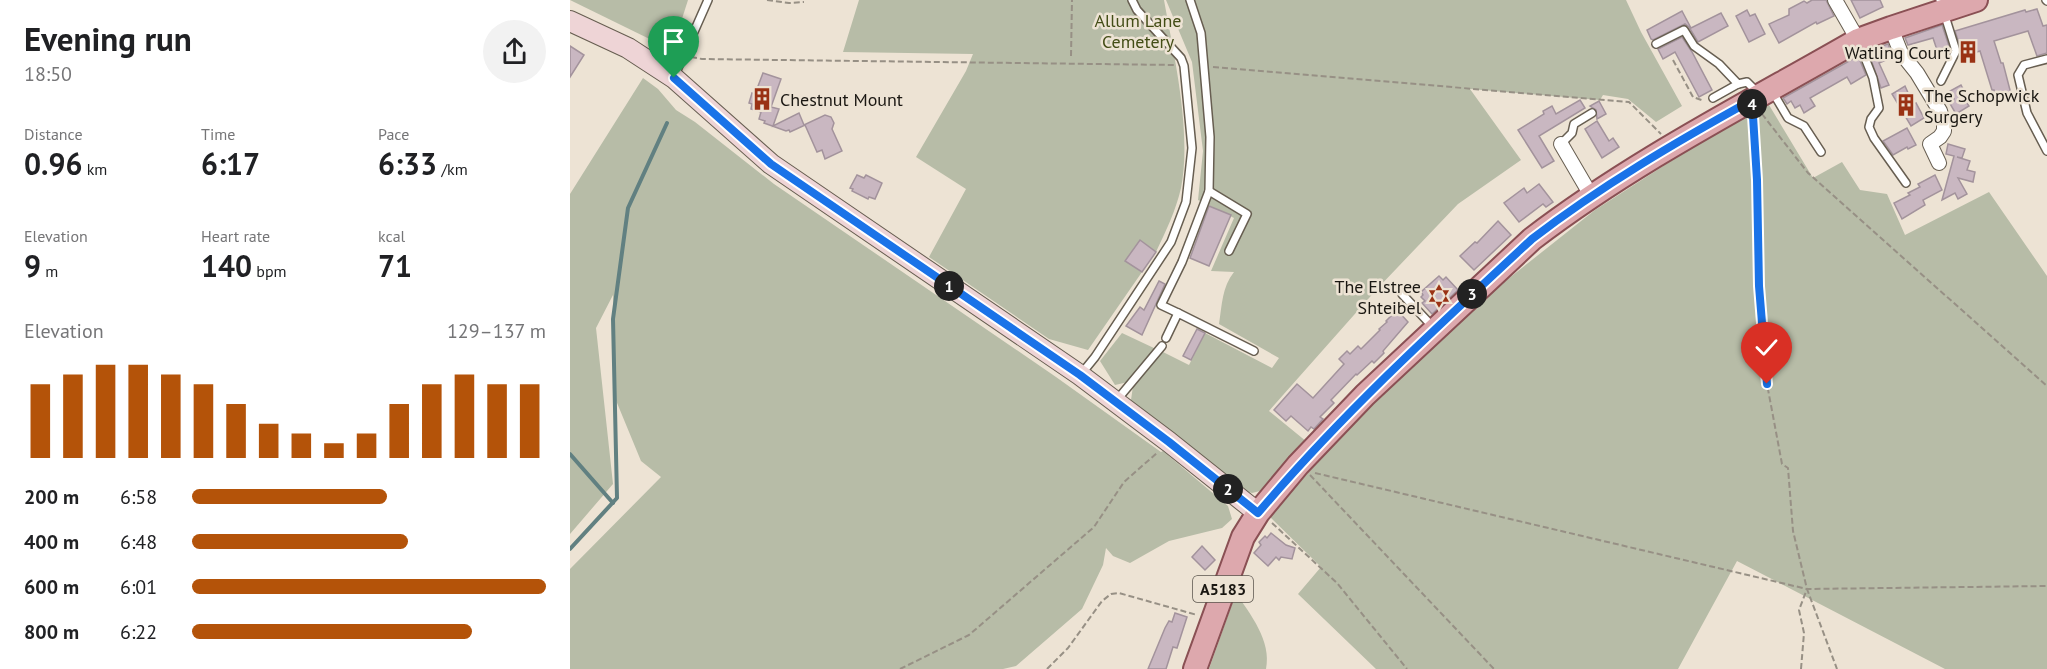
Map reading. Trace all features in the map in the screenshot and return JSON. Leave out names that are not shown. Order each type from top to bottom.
[{"type":"main road","name":"A5183","points":[[1195,669],[1243,537],[1258,513],[1350,411],[1434,328],[1532,239],[1672,144],[1755,92],[1815,65],[1858,40],[1942,5],[1976,0]]},
{"type":"main road","points":[[570,21],[628,48],[674,78],[771,164],[1080,375],[1258,513]]},
{"type":"street","points":[[1835,0],[1858,40]]},
{"type":"street","points":[[1891,28],[1901,53],[1917,73],[1942,117],[1944,131],[1930,144],[1939,163]]},
{"type":"street","points":[[1561,144],[1592,197]]},
{"type":"lane","points":[[674,78],[708,0]]},
{"type":"lane","points":[[1080,375],[1095,357],[1171,242],[1186,202],[1192,148],[1184,66],[1181,58],[1137,10],[1132,0]]},
{"type":"lane","points":[[1190,0],[1201,33],[1210,137],[1209,191],[1182,262],[1161,305],[1254,351]]},
{"type":"lane","points":[[1941,81],[1956,51],[1942,5]]},
{"type":"lane","points":[[1656,44],[1684,30],[1694,46],[1788,118],[1804,126],[1821,152]]},
{"type":"lane","points":[[1858,40],[1873,78],[1879,108],[1869,127],[1906,183]]},
{"type":"lane","points":[[2047,59],[2024,65],[2018,75],[2027,113],[2047,151]]},
{"type":"lane","points":[[1713,98],[1755,92]]},
{"type":"lane","points":[[1561,144],[1572,133],[1574,124],[1592,113]]},
{"type":"lane","points":[[1209,191],[1247,214],[1229,251]]},
{"type":"lane","points":[[1402,294],[1434,328]]},
{"type":"lane","points":[[1166,338],[1178,313]]},
{"type":"lane","points":[[1116,401],[1162,346]]},
{"type":"path","points":[[766,0],[804,2]]},
{"type":"path","points":[[1071,56],[1072,0]]},
{"type":"path","points":[[683,56],[702,59],[1184,66]]},
{"type":"path","points":[[1673,60],[1693,97],[1702,101],[1713,98]]},
{"type":"path","points":[[1203,66],[1629,102],[1667,140]]},
{"type":"path","points":[[1755,92],[1808,173],[2047,386]]},
{"type":"path","points":[[1755,92],[1759,286],[1767,384],[1782,464],[1788,468],[1793,531],[1807,590],[1837,669]]},
{"type":"path","points":[[900,669],[969,635],[1094,527],[1124,482],[1159,451]]},
{"type":"path","points":[[1494,669],[1306,471],[1807,590],[2047,586]]},
{"type":"path","points":[[1258,513],[1275,525],[1337,583],[1407,669]]},
{"type":"path","points":[[1801,669],[1804,633],[1798,610],[1807,590]]},
{"type":"path","points":[[1047,669],[1068,648],[1102,602],[1111,594],[1119,593],[1212,619]]},
{"type":"green space","points":[[570,0],[688,0],[672,50]]},
{"type":"green space","name":"Allum Lane Cemetery","points":[[859,0],[1164,0],[1177,69],[1183,119],[1184,166],[1181,188],[1174,212],[1156,252],[1140,240],[1125,261],[1142,272],[1088,350],[1049,339],[929,257],[966,189],[916,157],[966,71],[973,54],[843,52]]},
{"type":"green space","points":[[1166,0],[1626,0],[1682,106],[1656,122],[1628,99],[1603,95],[1600,100],[1470,89],[1521,160],[1458,204],[1377,289],[1269,411],[1307,442],[1260,491],[1252,493],[1242,490],[1131,400],[1133,386],[1163,352],[1189,365],[1205,333],[1272,368],[1279,358],[1219,324],[1225,290],[1234,272],[1211,271],[1234,218],[1198,200],[1203,151],[1192,62]]},
{"type":"green space","points":[[643,78],[658,89],[676,110],[695,122],[774,184],[1056,377],[1161,452],[1163,451],[1228,506],[1232,519],[1222,528],[1169,541],[1130,563],[1113,556],[1106,548],[1103,565],[1082,609],[1016,666],[1003,669],[570,669],[570,569],[661,477],[641,461],[615,398],[613,295],[596,328],[613,484],[570,534],[570,194]]},
{"type":"green space","points":[[1766,100],[1813,178],[1842,162],[1860,190],[1887,194],[1905,235],[1989,192],[2047,276],[2047,669],[1945,669],[1737,561],[1678,669],[1376,669],[1298,594],[1321,567],[1269,516],[1353,424],[1465,313],[1595,210]]},
{"type":"green space","points":[[1122,333],[1156,349],[1128,382],[1115,385],[1100,361]]},
{"type":"green space","points":[[1236,593],[1263,638],[1266,648],[1266,669],[1209,669]]},
{"type":"building","points":[[1812,0],[1826,0],[1834,16],[1817,24],[1816,22],[1779,43],[1769,24],[1789,15],[1789,9],[1804,1],[1807,3]]},
{"type":"building","points":[[1851,0],[1880,0],[1883,7],[1860,18]]},
{"type":"building","name":"Watling Court","points":[[2037,9],[2043,26],[2047,25],[2047,53],[2037,56],[2028,31],[1994,41],[2001,63],[2003,63],[2011,94],[1996,98],[1980,51],[1961,57],[1955,31],[2025,10],[2026,12]]},
{"type":"building","points":[[1747,10],[1750,16],[1755,14],[1765,34],[1749,42],[1736,16]]},
{"type":"building","points":[[1682,11],[1691,28],[1721,13],[1728,26],[1698,42],[1685,24],[1651,39],[1647,30]]},
{"type":"building","points":[[1942,25],[1949,46],[1937,50],[1933,38],[1908,45],[1905,38]]},
{"type":"building","points":[[1682,37],[1712,90],[1699,97],[1675,52],[1663,59],[1658,49]]},
{"type":"building","points":[[1888,44],[1893,57],[1879,63],[1889,85],[1881,88],[1868,51]]},
{"type":"building","points":[[570,46],[584,55],[570,77]]},
{"type":"building","points":[[1858,56],[1866,75],[1851,84],[1847,77],[1810,98],[1815,106],[1804,113],[1800,105],[1795,108],[1791,101],[1787,104],[1783,98]]},
{"type":"building","points":[[763,73],[781,79],[771,107],[779,109],[773,126],[799,113],[804,125],[825,115],[831,117],[834,123],[832,129],[842,151],[825,159],[822,150],[817,152],[805,125],[790,132],[764,123],[765,121],[759,119],[761,112],[751,109],[752,104],[749,103]]},
{"type":"building","points":[[1961,85],[1968,98],[1965,100],[1969,106],[1956,114],[1949,102],[1954,99],[1950,91]]},
{"type":"building","name":"The Schopwick Surgery","points":[[1905,86],[1913,104],[1916,103],[1924,118],[1911,126],[1892,94]]},
{"type":"building","points":[[1580,100],[1585,108],[1539,136],[1554,161],[1542,168],[1518,130],[1544,114],[1543,111],[1552,106],[1556,114]]},
{"type":"building","points":[[1599,101],[1606,114],[1597,119],[1596,110],[1590,106]]},
{"type":"building","points":[[1597,121],[1609,141],[1613,138],[1619,147],[1602,158],[1585,129]]},
{"type":"building","points":[[1907,128],[1916,145],[1893,155],[1883,141]]},
{"type":"building","points":[[1948,144],[1965,149],[1962,158],[1957,157],[1970,161],[1967,170],[1975,172],[1973,182],[1958,178],[1967,194],[1958,199],[1955,193],[1942,200],[1954,156],[1946,154]]},
{"type":"building","points":[[857,175],[864,178],[866,175],[882,183],[875,199],[869,197],[868,199],[852,191],[853,189],[850,188]]},
{"type":"building","points":[[1935,175],[1942,190],[1923,200],[1925,205],[1902,219],[1894,203],[1910,195],[1908,193],[1920,187],[1918,184]]},
{"type":"building","points":[[1539,184],[1553,202],[1546,207],[1543,204],[1519,222],[1504,203],[1524,188],[1527,193]]},
{"type":"building","points":[[1209,206],[1231,215],[1209,266],[1190,258]]},
{"type":"building","points":[[1498,221],[1511,235],[1474,270],[1460,256],[1475,242],[1477,243]]},
{"type":"building","points":[[1140,240],[1156,252],[1142,272],[1125,261]]},
{"type":"building","name":"The Elstree Shteibel","points":[[1439,276],[1443,280],[1446,277],[1458,290],[1432,314],[1422,303],[1425,301],[1421,297],[1423,295],[1421,292]]},
{"type":"building","points":[[1159,281],[1165,284],[1142,335],[1126,326],[1140,307],[1144,310]]},
{"type":"building","points":[[1397,310],[1408,322],[1383,351],[1384,353],[1374,363],[1372,361],[1356,374],[1331,400],[1334,403],[1320,417],[1323,419],[1314,429],[1311,427],[1308,431],[1291,416],[1286,421],[1274,410],[1297,384],[1313,398],[1344,364],[1339,359],[1347,351],[1350,354],[1358,346],[1361,349]]},
{"type":"building","points":[[1197,329],[1205,333],[1191,360],[1183,356]]},
{"type":"building","points":[[1271,533],[1286,545],[1295,548],[1292,559],[1281,557],[1279,560],[1276,557],[1268,566],[1254,553],[1261,545],[1259,542]]},
{"type":"building","points":[[1202,546],[1215,560],[1205,570],[1192,557]]},
{"type":"building","points":[[1175,613],[1187,617],[1177,648],[1173,647],[1166,669],[1148,669],[1165,628],[1169,621],[1172,622]]},
{"type":"waterway","points":[[570,549],[617,498],[613,319],[628,208],[667,123]]},
{"type":"waterway","points":[[570,454],[613,503]]},
{"type":"place","name":"Watling Court","points":[[1968,52]]},
{"type":"place","name":"Chestnut Mount","points":[[762,99]]},
{"type":"place","name":"The Schopwick Surgery","points":[[1906,105]]},
{"type":"place","name":"The Elstree Shteibel","points":[[1439,296]]},
{"type":"route","points":[[674,78],[771,164],[1080,375],[1258,513],[1299,465],[1365,395],[1434,328],[1532,239],[1558,219],[1672,144],[1752,100],[1757,180],[1759,286],[1767,384]]}]
